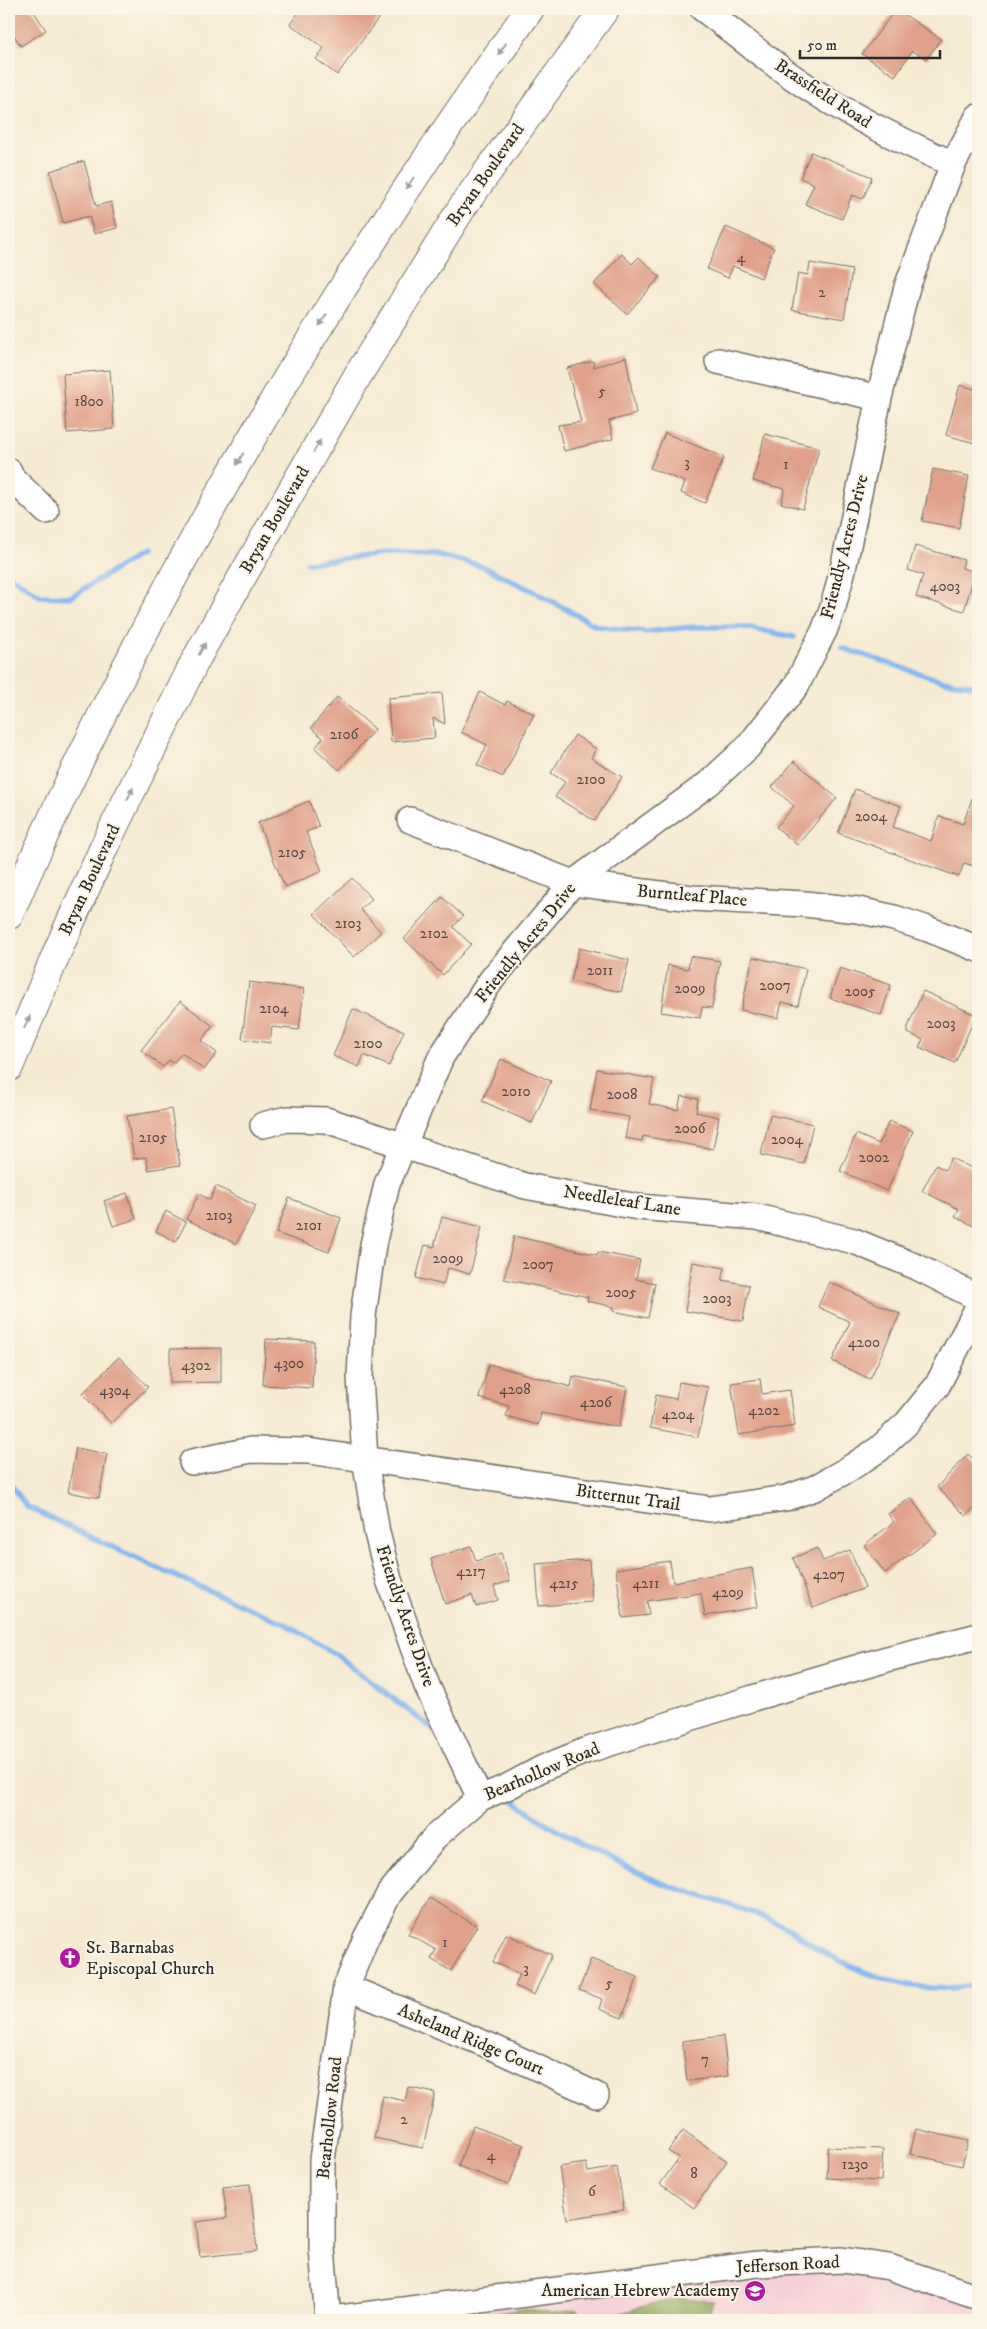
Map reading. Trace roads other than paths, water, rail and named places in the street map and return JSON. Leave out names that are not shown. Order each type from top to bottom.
[{"type":"highway","points":[[9,916],[80,760],[128,663],[178,568],[290,372],[448,124],[530,9]]},
{"type":"highway","name":"Bryan Boulevard","points":[[9,1067],[54,958],[105,845],[195,661],[234,591],[358,375],[463,206],[604,9]]},
{"type":"street","name":"Brassfield Road","points":[[703,9],[792,77],[860,120],[953,164]]},
{"type":"street","name":"Friendly Acres Drive","points":[[480,1798],[427,1686],[389,1580],[377,1533],[365,1458],[360,1377],[363,1316],[373,1245],[387,1184],[441,1057],[492,979],[573,883],[709,783],[748,747],[796,686],[824,631],[833,607],[879,398],[906,287],[953,164],[978,116]]},
{"type":"street","points":[[718,361],[879,398]]},
{"type":"street","points":[[9,471],[12,478],[46,511]]},
{"type":"street","name":"Burntleaf Place","points":[[410,820],[573,883],[692,898],[805,904],[858,910],[894,918],[928,929],[978,950]]},
{"type":"street","name":"Needleleaf Lane","points":[[263,1126],[287,1118],[326,1120],[525,1186],[638,1207],[757,1217],[854,1240],[917,1267],[978,1298]]},
{"type":"street","name":"Bitternut Trail","points":[[192,1462],[251,1450],[308,1451],[710,1509],[786,1498],[815,1488],[847,1470],[879,1449],[907,1423],[937,1386],[978,1307]]},
{"type":"street","name":"Bearhollow Road","points":[[327,2320],[322,2249],[322,2160],[346,1987],[366,1938],[389,1894],[436,1837],[480,1798],[507,1787],[543,1768],[585,1751],[887,1658],[978,1636]]},
{"type":"street","name":"Asheland Ridge Court","points":[[346,1987],[490,2046],[596,2096]]},
{"type":"street","name":"Jefferson Road","points":[[327,2320],[758,2264],[842,2260],[889,2267],[978,2297]]},
{"type":"waterway","points":[[9,575],[40,596],[71,597],[140,554]]},
{"type":"waterway","points":[[307,563],[384,554],[439,555],[482,566],[539,594],[596,626],[646,632],[691,627],[744,627],[794,637]]},
{"type":"waterway","points":[[842,648],[943,681],[978,686]]},
{"type":"waterway","points":[[9,1482],[27,1507],[166,1572],[284,1623],[337,1655],[439,1734]]},
{"type":"waterway","points":[[478,1771],[493,1785]]},
{"type":"waterway","points":[[507,1795],[542,1821],[618,1863],[657,1881],[770,1920],[790,1929],[816,1948],[838,1960],[876,1976],[896,1982],[938,1988],[978,1983]]},
{"type":"place","name":"St. Barnabas Episcopal Church","points":[[70,1958]]},
{"type":"place","name":"American Hebrew Academy","points":[[755,2291]]}]
